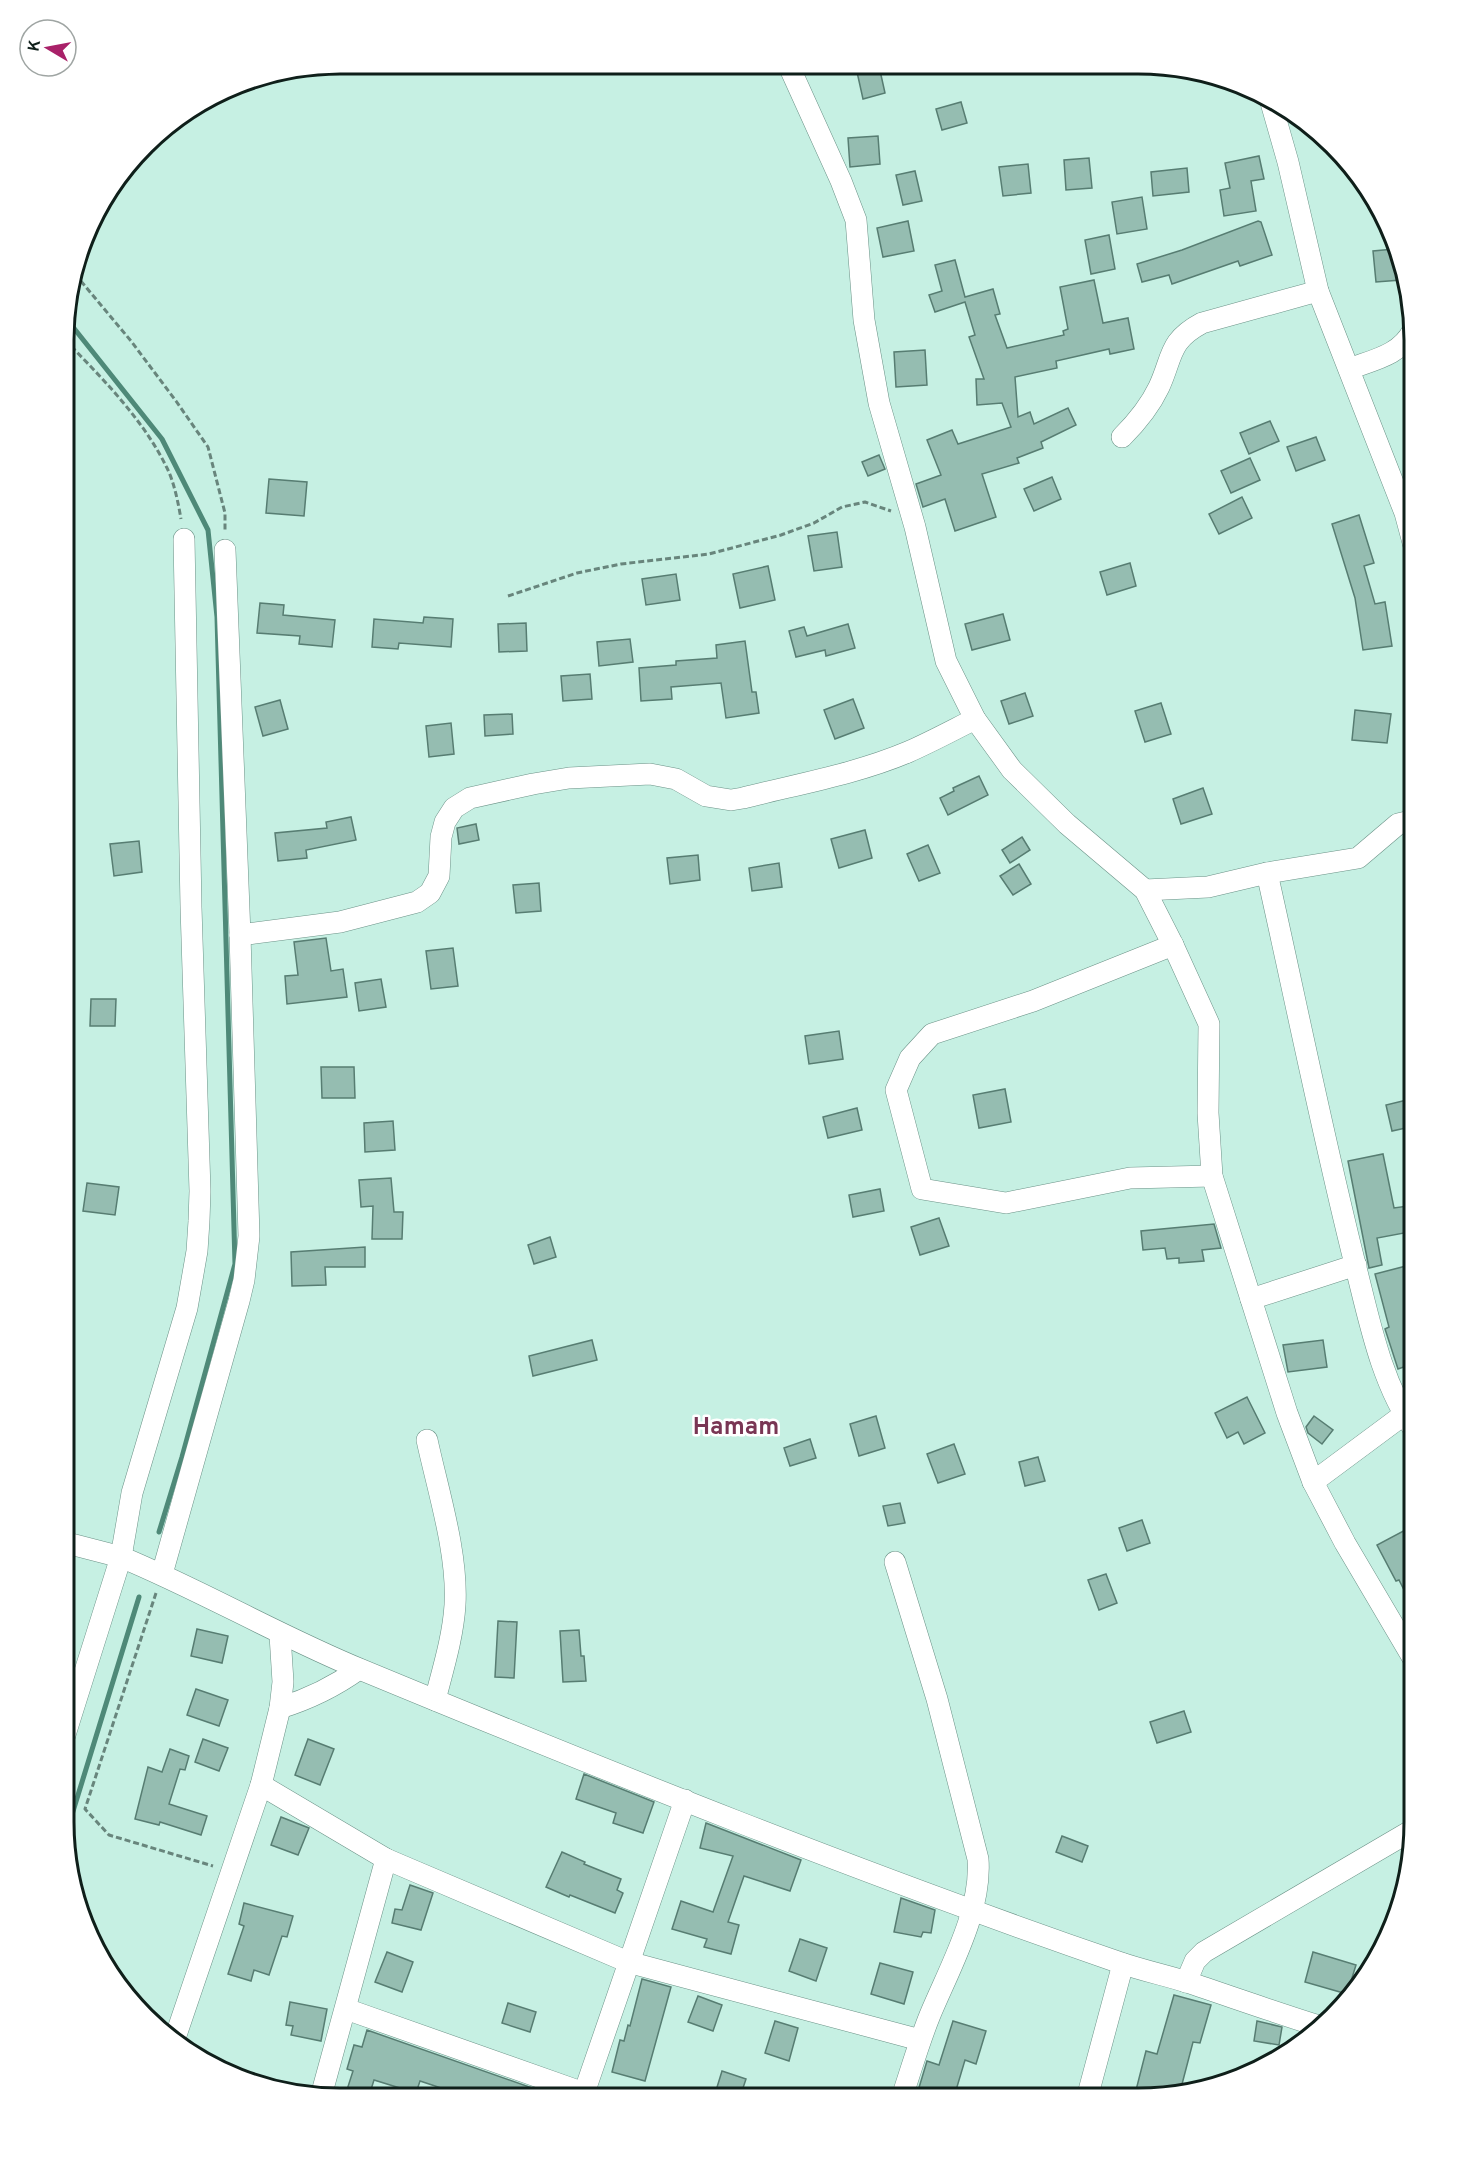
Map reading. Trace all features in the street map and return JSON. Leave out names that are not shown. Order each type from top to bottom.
[{"type":"street","points":[[793,74],[856,220],[864,320],[879,403],[915,527],[946,661],[975,718],[1012,770],[1067,824],[1145,890],[1173,945],[1209,1024],[1208,1113],[1212,1176],[1287,1413],[1313,1482],[1345,1543],[1404,1643]]},
{"type":"street","points":[[1273,110],[1288,162],[1318,291],[1404,510]]},
{"type":"street","points":[[1122,437],[1151,402],[1170,353],[1182,335],[1191,328],[1318,291]]},
{"type":"street","points":[[1349,369],[1389,355],[1404,343]]},
{"type":"street","points":[[74,1706],[121,1557],[132,1493],[187,1308],[198,1231],[200,1191],[184,539]]},
{"type":"street","points":[[162,1574],[239,1301],[247,1259],[249,1213],[225,550]]},
{"type":"street","points":[[240,935],[340,922],[417,902],[430,893],[439,876],[444,822],[454,808],[470,798],[569,778],[650,774],[676,779],[706,796],[731,800],[833,776],[886,760],[909,752],[975,718]]},
{"type":"street","points":[[1145,890],[1208,887],[1267,873],[1358,858],[1398,824],[1404,823]]},
{"type":"street","points":[[1267,873],[1356,1265],[1381,1361],[1404,1404]]},
{"type":"street","points":[[1173,945],[1033,1000],[932,1034],[910,1058],[896,1090],[922,1189],[1006,1203],[1130,1178],[1212,1176]]},
{"type":"street","points":[[1251,1299],[1356,1265]]},
{"type":"street","points":[[1313,1482],[1404,1422]]},
{"type":"street","points":[[427,1440],[455,1581],[452,1628],[435,1700]]},
{"type":"street","points":[[74,1545],[121,1557],[162,1574],[280,1635],[685,1800],[973,1911],[1123,1964],[1186,1982],[1311,2023]]},
{"type":"street","points":[[895,1562],[937,1699],[978,1859],[979,1876],[973,1911],[920,2040],[905,2088]]},
{"type":"street","points":[[177,2031],[261,1785],[280,1708],[283,1682],[280,1635]]},
{"type":"street","points":[[280,1708],[328,1689],[359,1669]]},
{"type":"street","points":[[261,1785],[386,1859],[628,1962],[920,2040]]},
{"type":"street","points":[[586,2088],[685,1800]]},
{"type":"street","points":[[1186,1982],[1195,1961],[1203,1952],[1404,1835]]},
{"type":"street","points":[[324,2087],[386,1859]]},
{"type":"street","points":[[1090,2088],[1123,1964]]},
{"type":"street","points":[[346,2009],[565,2088]]},
{"type":"path","points":[[81,281],[131,341],[208,447],[225,513],[225,550]]},
{"type":"path","points":[[74,349],[96,372],[148,435],[167,468],[179,508],[184,539]]},
{"type":"path","points":[[508,596],[577,573],[621,564],[709,554],[729,549],[781,535],[814,523],[842,507],[865,502],[890,511],[915,527]]},
{"type":"path","points":[[162,1574],[85,1809],[109,1835],[231,1872]]},
{"type":"building","points":[[857,74],[881,74],[885,93],[863,99]]},
{"type":"building","points":[[961,102],[967,123],[942,130],[936,109]]},
{"type":"building","points":[[878,136],[880,164],[850,167],[848,138]]},
{"type":"building","points":[[1259,156],[1264,179],[1251,181],[1256,211],[1224,216],[1220,190],[1230,188],[1225,163]]},
{"type":"building","points":[[1089,158],[1092,188],[1066,190],[1064,160]]},
{"type":"building","points":[[1028,164],[1031,193],[1003,196],[999,167]]},
{"type":"building","points":[[1187,168],[1189,192],[1153,196],[1151,172]]},
{"type":"building","points":[[915,171],[922,201],[903,205],[896,175]]},
{"type":"building","points":[[1142,197],[1147,229],[1117,234],[1112,202]]},
{"type":"building","points":[[908,221],[914,251],[883,257],[877,228]]},
{"type":"building","points":[[1258,221],[1261,222],[1272,255],[1240,266],[1238,261],[1172,284],[1169,275],[1142,282],[1137,264],[1182,250]]},
{"type":"building","points":[[1109,235],[1115,269],[1091,274],[1085,240]]},
{"type":"building","points":[[1388,250],[1397,280],[1376,282],[1373,251]]},
{"type":"building","points":[[955,260],[965,297],[993,289],[1000,314],[995,315],[1007,348],[1064,335],[1063,331],[1068,329],[1060,287],[1094,280],[1103,323],[1128,318],[1134,349],[1110,354],[1109,349],[1056,361],[1057,368],[1015,377],[1018,417],[1030,412],[1034,424],[1068,408],[1076,425],[1041,442],[1043,448],[1017,458],[1019,463],[982,474],[996,517],[955,531],[945,499],[923,507],[916,484],[941,475],[927,440],[952,430],[958,444],[1011,427],[1002,403],[977,405],[976,379],[984,379],[969,337],[975,335],[965,302],[935,312],[929,295],[942,291],[935,265]]},
{"type":"building","points":[[925,350],[927,385],[896,387],[894,352]]},
{"type":"building","points":[[1270,421],[1279,441],[1249,454],[1240,433]]},
{"type":"building","points":[[1316,437],[1325,460],[1296,471],[1287,447]]},
{"type":"building","points":[[879,455],[885,469],[868,476],[862,462]]},
{"type":"building","points":[[1250,458],[1260,480],[1231,493],[1221,471]]},
{"type":"building","points":[[1052,477],[1061,499],[1034,511],[1024,489]]},
{"type":"building","points":[[269,479],[307,482],[304,516],[266,513]]},
{"type":"building","points":[[1242,497],[1252,518],[1219,534],[1209,514]]},
{"type":"building","points":[[1359,515],[1374,563],[1364,566],[1375,604],[1385,602],[1392,646],[1363,650],[1355,598],[1332,524]]},
{"type":"building","points":[[837,532],[842,567],[814,571],[808,536]]},
{"type":"building","points":[[1130,563],[1136,586],[1107,595],[1100,572]]},
{"type":"building","points":[[768,566],[775,600],[740,608],[733,574]]},
{"type":"building","points":[[676,574],[680,600],[646,605],[642,579]]},
{"type":"building","points":[[260,603],[284,605],[283,615],[335,620],[332,647],[299,644],[300,636],[257,633]]},
{"type":"building","points":[[1003,614],[1010,640],[972,650],[965,624]]},
{"type":"building","points":[[424,617],[453,619],[451,647],[399,643],[398,649],[372,647],[374,619],[423,623]]},
{"type":"building","points":[[526,623],[527,651],[499,652],[498,624]]},
{"type":"building","points":[[848,624],[855,648],[826,656],[825,650],[796,657],[789,631],[804,627],[807,636]]},
{"type":"building","points":[[630,639],[633,662],[599,666],[597,642]]},
{"type":"building","points":[[745,641],[752,692],[756,692],[759,713],[726,718],[721,683],[671,687],[672,699],[641,701],[639,668],[676,665],[676,661],[717,658],[716,645]]},
{"type":"building","points":[[590,674],[592,699],[563,701],[561,676]]},
{"type":"building","points":[[1025,693],[1033,716],[1009,724],[1001,701]]},
{"type":"building","points":[[853,699],[864,728],[835,739],[824,710]]},
{"type":"building","points":[[280,700],[288,729],[263,736],[255,707]]},
{"type":"building","points":[[1161,703],[1171,734],[1145,742],[1135,711]]},
{"type":"building","points":[[1355,710],[1391,714],[1387,743],[1352,740]]},
{"type":"building","points":[[512,714],[513,734],[485,736],[484,715]]},
{"type":"building","points":[[451,723],[454,754],[429,757],[426,726]]},
{"type":"building","points":[[979,776],[988,795],[948,815],[940,798],[954,791],[953,788]]},
{"type":"building","points":[[1203,788],[1212,814],[1181,824],[1173,799]]},
{"type":"building","points":[[351,817],[356,840],[306,850],[307,858],[278,861],[275,833],[327,828],[326,822]]},
{"type":"building","points":[[476,824],[479,840],[459,844],[457,828]]},
{"type":"building","points":[[865,830],[872,858],[839,868],[831,839]]},
{"type":"building","points":[[1022,837],[1030,850],[1010,863],[1002,850]]},
{"type":"building","points":[[139,841],[142,872],[114,876],[110,844]]},
{"type":"building","points":[[928,845],[940,873],[919,881],[907,854]]},
{"type":"building","points":[[698,855],[700,880],[670,884],[667,858]]},
{"type":"building","points":[[779,863],[782,887],[752,891],[749,868]]},
{"type":"building","points":[[1019,864],[1031,884],[1013,895],[1000,876]]},
{"type":"building","points":[[539,883],[541,911],[516,913],[513,885]]},
{"type":"building","points":[[326,938],[331,971],[343,969],[347,997],[287,1004],[285,976],[298,975],[294,942]]},
{"type":"building","points":[[453,948],[458,986],[431,989],[426,951]]},
{"type":"building","points":[[381,979],[386,1007],[359,1011],[355,983]]},
{"type":"building","points":[[91,999],[116,999],[115,1026],[90,1026]]},
{"type":"building","points":[[839,1031],[843,1059],[809,1064],[805,1036]]},
{"type":"building","points":[[321,1067],[354,1067],[355,1098],[322,1098]]},
{"type":"building","points":[[1005,1089],[1011,1122],[979,1128],[973,1095]]},
{"type":"building","points":[[1404,1101],[1404,1128],[1392,1131],[1386,1105]]},
{"type":"building","points":[[857,1108],[862,1130],[828,1138],[823,1117]]},
{"type":"building","points":[[393,1121],[395,1150],[365,1152],[364,1123]]},
{"type":"building","points":[[1383,1154],[1394,1208],[1404,1207],[1404,1233],[1377,1238],[1382,1265],[1369,1268],[1348,1161]]},
{"type":"building","points":[[391,1178],[394,1212],[403,1212],[402,1239],[372,1239],[373,1206],[361,1207],[359,1180]]},
{"type":"building","points":[[87,1183],[119,1187],[115,1215],[83,1211]]},
{"type":"building","points":[[880,1189],[884,1211],[853,1217],[849,1195]]},
{"type":"building","points":[[939,1218],[949,1246],[920,1255],[911,1227]]},
{"type":"building","points":[[1214,1224],[1221,1248],[1202,1250],[1204,1261],[1179,1263],[1179,1258],[1167,1259],[1165,1248],[1143,1250],[1141,1231]]},
{"type":"building","points":[[550,1237],[556,1257],[534,1264],[528,1245]]},
{"type":"building","points":[[365,1247],[365,1267],[325,1267],[326,1285],[292,1286],[291,1252]]},
{"type":"building","points":[[1404,1267],[1404,1367],[1398,1369],[1385,1329],[1389,1327],[1375,1274]]},
{"type":"building","points":[[592,1340],[597,1360],[533,1376],[529,1356]]},
{"type":"building","points":[[1323,1340],[1327,1367],[1288,1372],[1283,1345]]},
{"type":"building","points":[[1247,1397],[1265,1433],[1244,1444],[1238,1432],[1227,1438],[1215,1413]]},
{"type":"building","points":[[876,1416],[885,1448],[859,1456],[850,1424]]},
{"type":"building","points":[[1314,1416],[1333,1430],[1322,1444],[1308,1433],[1306,1427]]},
{"type":"building","points":[[810,1439],[816,1458],[790,1466],[784,1448]]},
{"type":"building","points":[[954,1444],[965,1474],[938,1483],[927,1454]]},
{"type":"building","points":[[1038,1457],[1045,1481],[1025,1486],[1019,1462]]},
{"type":"building","points":[[900,1503],[905,1523],[888,1526],[883,1506]]},
{"type":"building","points":[[1142,1520],[1150,1543],[1127,1551],[1119,1528]]},
{"type":"building","points":[[1404,1531],[1404,1590],[1399,1580],[1396,1581],[1377,1545]]},
{"type":"building","points":[[1106,1574],[1117,1603],[1099,1610],[1088,1580]]},
{"type":"building","points":[[498,1621],[517,1622],[514,1678],[495,1677]]},
{"type":"building","points":[[197,1629],[228,1636],[222,1663],[191,1656]]},
{"type":"building","points":[[579,1630],[586,1681],[563,1682],[560,1631]]},
{"type":"building","points":[[196,1689],[228,1700],[219,1726],[187,1715]]},
{"type":"building","points":[[1184,1711],[1191,1732],[1157,1743],[1150,1722]]},
{"type":"building","points":[[203,1739],[228,1748],[219,1771],[195,1762]]},
{"type":"building","points":[[308,1739],[334,1749],[320,1785],[295,1775]]},
{"type":"building","points":[[170,1749],[189,1756],[185,1770],[180,1769],[169,1804],[207,1816],[201,1835],[160,1822],[159,1825],[135,1819],[148,1767],[162,1772]]},
{"type":"building","points":[[584,1774],[654,1802],[643,1833],[613,1823],[616,1813],[576,1799]]},
{"type":"building","points":[[281,1817],[309,1828],[298,1855],[271,1845]]},
{"type":"building","points":[[706,1823],[801,1860],[790,1891],[744,1876],[728,1922],[739,1925],[731,1954],[704,1947],[707,1939],[672,1929],[681,1901],[713,1912],[733,1856],[700,1848]]},
{"type":"building","points":[[1062,1836],[1088,1846],[1082,1862],[1056,1852]]},
{"type":"building","points":[[562,1852],[621,1879],[617,1890],[623,1893],[615,1913],[546,1887]]},
{"type":"building","points":[[410,1885],[433,1893],[421,1930],[392,1923],[395,1909],[402,1910]]},
{"type":"building","points":[[901,1898],[935,1910],[931,1933],[923,1932],[921,1937],[894,1932]]},
{"type":"building","points":[[244,1903],[293,1916],[287,1937],[282,1936],[269,1975],[254,1970],[251,1981],[228,1974],[244,1926],[239,1924]]},
{"type":"building","points":[[800,1939],[827,1948],[816,1981],[789,1971]]},
{"type":"building","points":[[387,1952],[413,1962],[402,1992],[375,1982]]},
{"type":"building","points":[[1313,1952],[1356,1965],[1351,1980],[1342,1992],[1305,1982]]},
{"type":"building","points":[[880,1963],[913,1972],[904,2004],[871,1994]]},
{"type":"building","points":[[642,1979],[671,1987],[645,2081],[612,2072],[620,2040],[624,2041],[628,2025],[630,2026]]},
{"type":"building","points":[[1174,1995],[1211,2005],[1200,2043],[1193,2042],[1182,2083],[1137,2088],[1146,2051],[1157,2054]]},
{"type":"building","points":[[698,1996],[722,2005],[713,2031],[688,2022]]},
{"type":"building","points":[[290,2002],[327,2009],[321,2041],[291,2035],[293,2026],[286,2025]]},
{"type":"building","points":[[508,2003],[536,2012],[530,2032],[502,2023]]},
{"type":"building","points":[[775,2021],[798,2028],[789,2061],[765,2053]]},
{"type":"building","points":[[953,2021],[986,2031],[976,2064],[965,2060],[957,2088],[919,2088],[927,2061],[939,2065]]},
{"type":"building","points":[[1257,2021],[1282,2027],[1279,2045],[1254,2041]]},
{"type":"building","points":[[367,2030],[532,2088],[441,2088],[420,2081],[418,2088],[400,2088],[374,2080],[372,2088],[348,2088],[353,2071],[347,2069],[354,2045],[362,2047]]},
{"type":"building","points":[[722,2071],[746,2079],[743,2088],[717,2088]]},
{"type":"waterway","points":[[74,328],[162,439],[208,530],[217,617],[235,1264],[159,1532]]},
{"type":"waterway","points":[[74,1808],[139,1597]]},
{"type":"district","name":"Hamam","points":[[736,1426]]}]
